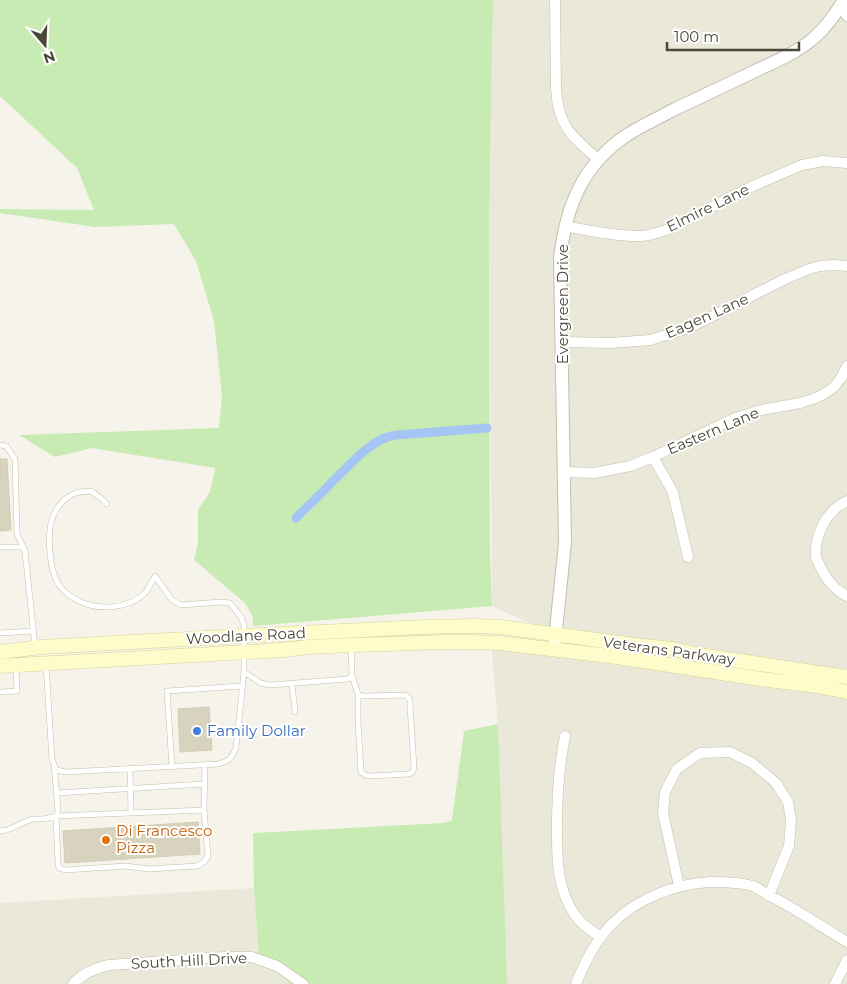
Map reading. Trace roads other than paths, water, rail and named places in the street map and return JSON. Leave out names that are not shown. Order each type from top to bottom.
[{"type":"main road","name":"Veterans Parkway","points":[[492,626],[673,649],[700,655],[847,677]]},
{"type":"main road","name":"Woodlane Road","points":[[0,652],[36,648],[243,636],[424,627],[492,626]]},
{"type":"main road","name":"Woodlane Road","points":[[0,666],[351,645],[442,642],[492,643]]},
{"type":"main road","name":"Veterans Parkway","points":[[492,643],[554,649],[817,686],[847,692]]},
{"type":"street","points":[[555,0],[556,101],[559,113],[569,133],[598,160]]},
{"type":"street","name":"Evergreen Drive","points":[[554,649],[566,543],[560,258],[565,226],[574,197],[598,160],[612,146],[639,127],[804,46],[817,36],[844,8]]},
{"type":"street","name":"Elmire Lane","points":[[565,226],[628,235],[653,234],[666,230],[753,186],[802,165],[823,161],[847,163]]},
{"type":"street","name":"Eagen Lane","points":[[562,342],[650,340],[689,328],[785,279],[809,269],[820,266],[847,266]]},
{"type":"street","name":"Eastern Lane","points":[[565,472],[594,473],[630,466],[733,419],[761,410],[800,403],[824,394],[834,387],[846,371]]},
{"type":"street","points":[[653,457],[669,485],[688,557]]},
{"type":"street","points":[[847,501],[828,516],[818,540],[816,556],[826,578],[832,586],[847,596]]},
{"type":"street","points":[[564,736],[557,806],[559,876],[566,898],[576,917],[588,929],[601,937]]},
{"type":"street","points":[[679,886],[664,813],[665,792],[677,769],[700,753],[730,752],[752,763],[776,783],[788,802],[791,820],[789,846],[770,896]]},
{"type":"street","points":[[576,984],[588,958],[611,925],[632,908],[655,895],[679,886],[699,882],[721,882],[755,887],[847,942]]},
{"type":"street","name":"South Hill Drive","points":[[73,984],[91,970],[109,964],[252,957],[277,966],[303,984]]},
{"type":"street","points":[[835,984],[847,960]]},
{"type":"lane","points":[[0,445],[6,446],[15,460],[18,534],[26,560],[36,648]]},
{"type":"lane","points":[[46,664],[52,760],[56,770],[66,772],[218,764],[228,762],[233,756],[237,742],[244,672],[244,625],[242,617],[230,603],[181,605],[172,600],[155,576],[146,592],[130,602],[117,606],[102,607],[78,602],[60,586],[54,575],[50,562],[50,531],[53,514],[64,500],[76,492],[91,491],[107,504]]},
{"type":"lane","points":[[0,547],[23,547]]},
{"type":"lane","points":[[0,633],[33,631]]},
{"type":"lane","points":[[351,645],[352,676],[358,694],[361,772],[369,776],[409,774],[413,772],[410,700],[408,697],[405,695],[360,696],[358,694]]},
{"type":"lane","points":[[0,692],[17,691],[16,665]]},
{"type":"lane","points":[[244,672],[261,683],[270,685],[348,679],[352,676]]},
{"type":"lane","points":[[292,684],[295,712]]},
{"type":"lane","points":[[172,766],[167,691],[242,686]]},
{"type":"lane","points":[[54,764],[58,810],[56,816],[58,862],[59,868],[65,870],[126,866],[149,869],[197,866],[204,862],[208,856],[204,810],[204,765]]},
{"type":"lane","points":[[130,768],[131,813]]},
{"type":"lane","points":[[57,794],[204,784]]},
{"type":"lane","points":[[0,831],[7,830],[32,819],[56,816],[204,810]]},
{"type":"waterway","points":[[296,518],[370,446],[387,437],[487,428]]},
{"type":"place","name":"Family Dollar","points":[[197,731]]},
{"type":"place","name":"Di Francesco Pizza","points":[[106,840]]}]
